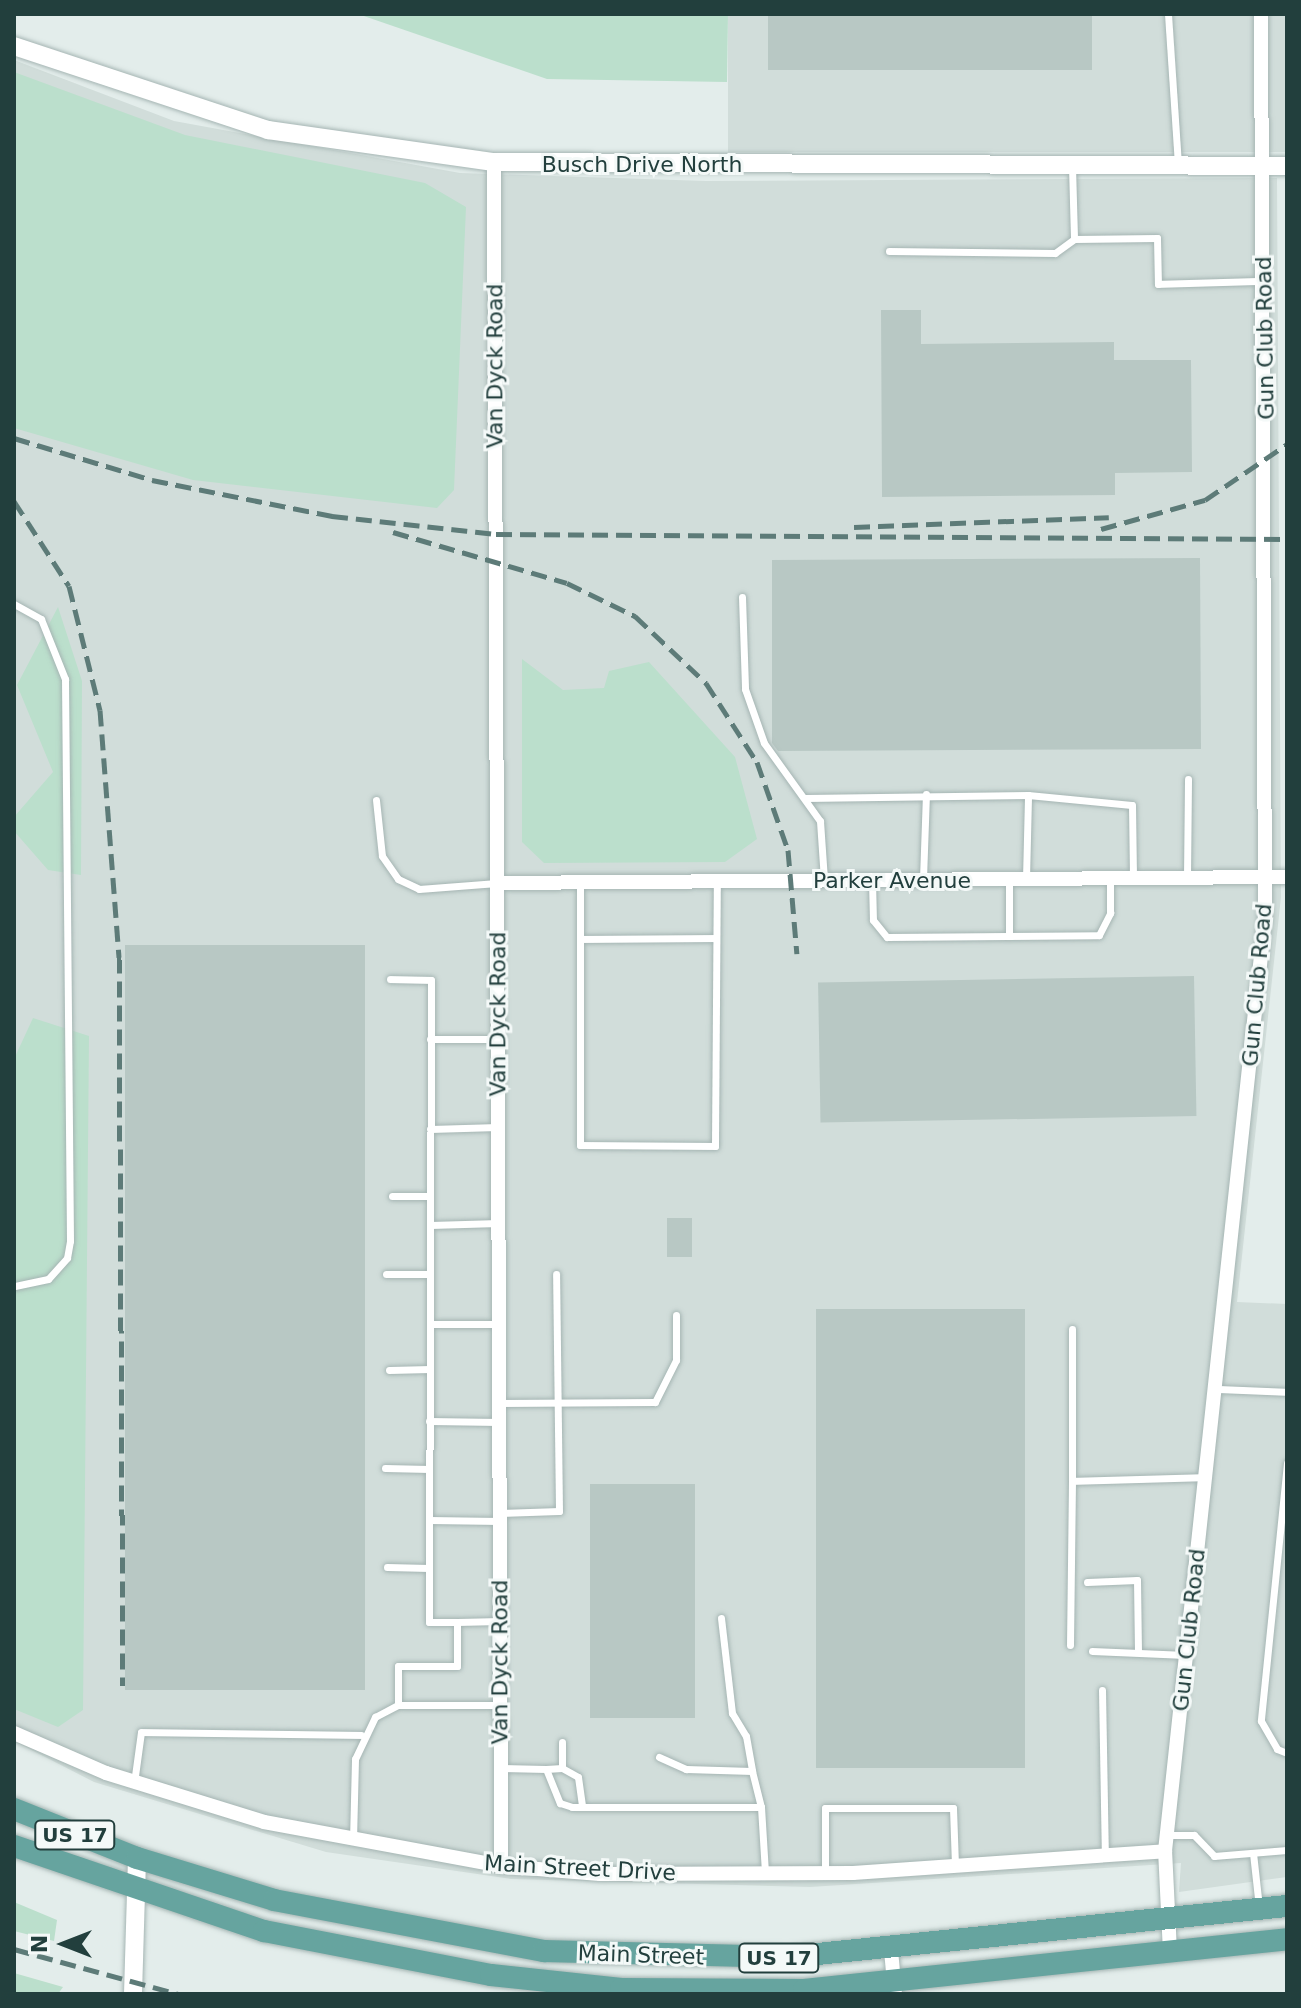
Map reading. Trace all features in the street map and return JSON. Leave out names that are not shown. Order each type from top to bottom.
[{"type":"main road","name":"Main Street","points":[[14,1809],[137,1858],[358,1920],[544,1951],[725,1959],[891,1950],[1287,1906]]},
{"type":"main road","name":"Main Street","points":[[14,1846],[134,1893],[341,1948],[552,1984],[690,1993],[894,1988],[1287,1939]]},
{"type":"street","name":"Gun Club Road","points":[[1170,1952],[1166,1835],[1216,1389],[1266,877],[1261,14]]},
{"type":"street","name":"Busch Drive North","points":[[14,46],[268,130],[494,162],[1287,166]]},
{"type":"street","name":"Van Dyck Road","points":[[494,162],[501,1866]]},
{"type":"street","name":"Parker Avenue","points":[[497,883],[1287,877]]},
{"type":"street","name":"Main Street Drive","points":[[14,1733],[134,1783],[353,1843],[501,1866],[825,1873],[955,1869],[1165,1851]]},
{"type":"street","points":[[133,1994],[137,1858]]},
{"type":"street","points":[[891,1950],[894,1988]]},
{"type":"lane","points":[[1168,14],[1178,166]]},
{"type":"lane","points":[[1072,166],[1074,239]]},
{"type":"lane","points":[[889,251],[1055,253],[1074,239],[1157,238],[1158,284],[1264,281]]},
{"type":"lane","points":[[742,597],[745,689],[764,743],[820,821],[824,880]]},
{"type":"lane","points":[[14,604],[41,619],[65,679],[70,1225],[60,1269],[36,1285],[14,1286]]},
{"type":"lane","points":[[1187,879],[1188,779]]},
{"type":"lane","points":[[923,881],[926,794]]},
{"type":"lane","points":[[805,798],[1028,795],[1132,805],[1133,879]]},
{"type":"lane","points":[[1025,881],[1028,795]]},
{"type":"lane","points":[[376,800],[382,856],[398,879],[419,889],[497,883]]},
{"type":"lane","points":[[872,880],[873,920],[887,937],[1099,935],[1110,913],[1110,880]]},
{"type":"lane","points":[[1009,881],[1009,936]]},
{"type":"lane","points":[[580,882],[580,1145],[715,1146],[717,882]]},
{"type":"lane","points":[[580,939],[716,938]]},
{"type":"lane","points":[[390,979],[431,980],[429,1622],[500,1621]]},
{"type":"lane","points":[[430,1039],[498,1039]]},
{"type":"lane","points":[[430,1129],[498,1127]]},
{"type":"lane","points":[[392,1196],[430,1196]]},
{"type":"lane","points":[[430,1225],[499,1223]]},
{"type":"lane","points":[[386,1274],[430,1274]]},
{"type":"lane","points":[[429,1520],[559,1511],[556,1274]]},
{"type":"lane","points":[[499,1403],[655,1402],[676,1360],[676,1315]]},
{"type":"lane","points":[[430,1324],[499,1324]]},
{"type":"lane","points":[[1070,1645],[1072,1329]]},
{"type":"lane","points":[[389,1370],[430,1369]]},
{"type":"lane","points":[[1216,1389],[1287,1392]]},
{"type":"lane","points":[[429,1421],[499,1422]]},
{"type":"lane","points":[[1287,1463],[1261,1721],[1277,1749],[1287,1753]]},
{"type":"lane","points":[[385,1468],[429,1469]]},
{"type":"lane","points":[[1072,1481],[1206,1477]]},
{"type":"lane","points":[[387,1567],[429,1568]]},
{"type":"lane","points":[[1087,1582],[1137,1580],[1138,1652]]},
{"type":"lane","points":[[721,1618],[732,1713],[746,1736],[761,1807],[765,1873]]},
{"type":"lane","points":[[398,1705],[398,1666],[457,1666],[457,1622]]},
{"type":"lane","points":[[1092,1651],[1186,1655]]},
{"type":"lane","points":[[1102,1690],[1105,1857]]},
{"type":"lane","points":[[134,1783],[141,1732],[361,1735],[398,1705],[500,1705]]},
{"type":"lane","points":[[353,1843],[361,1735]]},
{"type":"lane","points":[[562,1742],[562,1768]]},
{"type":"lane","points":[[659,1757],[686,1769],[752,1771]]},
{"type":"lane","points":[[501,1768],[562,1768],[578,1777],[582,1807]]},
{"type":"lane","points":[[546,1769],[560,1803],[582,1807],[761,1807]]},
{"type":"lane","points":[[825,1873],[825,1808],[953,1808],[955,1869]]},
{"type":"lane","points":[[1166,1835],[1194,1835],[1214,1856],[1287,1850]]},
{"type":"lane","points":[[1253,1853],[1259,1910]]},
{"type":"shaded area","points":[[728,14],[1287,14],[1287,152],[728,152]]},
{"type":"shaded area","points":[[14,60],[174,121],[460,173],[706,181],[1277,178],[1281,897],[1237,1302],[1287,1304],[1287,1877],[1179,1892],[1181,1863],[810,1887],[511,1879],[326,1852],[94,1782],[14,1741]]},
{"type":"green space","points":[[358,14],[728,14],[727,82],[547,79]]},
{"type":"green space","points":[[14,72],[185,135],[425,183],[466,207],[454,490],[437,508],[193,480],[14,428]]},
{"type":"green space","points":[[58,607],[82,681],[81,875],[48,870],[14,831],[14,817],[53,772],[17,685]]},
{"type":"green space","points":[[522,659],[563,690],[604,688],[609,671],[649,662],[735,757],[757,839],[725,862],[544,863],[522,842]]},
{"type":"green space","points":[[33,1018],[89,1036],[83,1710],[58,1727],[14,1709],[14,1059]]},
{"type":"green space","points":[[14,1902],[57,1920],[54,1941],[14,1931]]},
{"type":"green space","points":[[14,1973],[63,1987],[58,1994],[14,1994]]},
{"type":"building","points":[[768,14],[1092,14],[1092,70],[768,70]]},
{"type":"building","points":[[881,310],[921,310],[921,344],[1114,342],[1114,360],[1191,360],[1192,472],[1115,473],[1115,495],[882,497]]},
{"type":"building","points":[[1200,558],[1201,749],[778,751],[772,743],[772,560]]},
{"type":"building","points":[[125,945],[365,945],[365,1690],[125,1690]]},
{"type":"building","points":[[1194,976],[1196,1116],[821,1123],[818,983]]},
{"type":"building","points":[[667,1218],[692,1218],[692,1257],[667,1257]]},
{"type":"building","points":[[816,1309],[1025,1309],[1025,1768],[816,1768]]},
{"type":"building","points":[[590,1484],[695,1484],[695,1718],[590,1718]]},
{"type":"railway","points":[[14,438],[152,480],[332,516],[496,534],[1287,539]]},
{"type":"railway","points":[[1101,529],[1205,500],[1287,444]]},
{"type":"railway","points":[[14,501],[69,586],[100,710],[119,957],[123,1686]]},
{"type":"railway","points":[[854,527],[1109,517]]},
{"type":"railway","points":[[393,532],[567,583],[635,616],[706,683],[757,762],[788,850],[797,954]]},
{"type":"railway","points":[[14,1949],[179,1994]]}]
